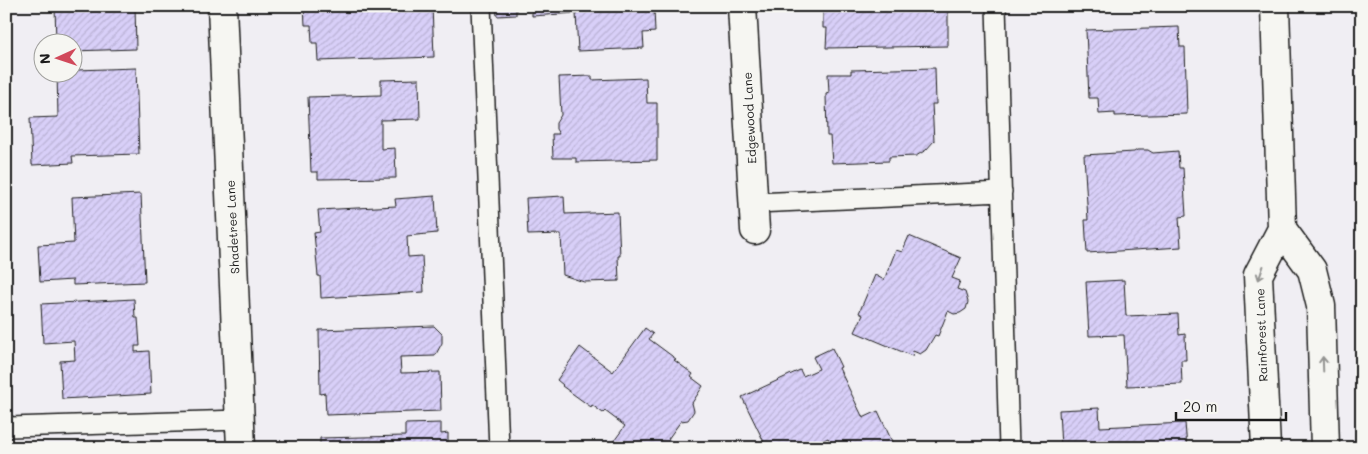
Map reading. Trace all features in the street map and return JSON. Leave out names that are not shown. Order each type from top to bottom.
[{"type":"street","name":"Shadetree Lane","points":[[222,6],[241,448]]},
{"type":"street","name":"Edgewood Lane","points":[[742,6],[754,217]]},
{"type":"street","name":"Rainforest Lane","points":[[1266,448],[1258,276],[1282,229],[1275,6]]},
{"type":"street","points":[[1282,229],[1312,270],[1321,306],[1325,448]]},
{"type":"lane","points":[[481,6],[499,448]]},
{"type":"lane","points":[[996,6],[1009,448]]},
{"type":"lane","points":[[754,217],[1002,192]]},
{"type":"lane","points":[[6,424],[10,427],[240,420]]},
{"type":"building","points":[[55,6],[135,6],[136,49],[82,51],[82,32],[56,32]]},
{"type":"building","points":[[304,6],[432,6],[434,57],[318,61],[317,43],[312,43],[311,25],[305,25]]},
{"type":"building","points":[[496,6],[516,6],[516,15],[497,16]]},
{"type":"building","points":[[532,6],[647,6],[647,10],[654,9],[655,32],[643,33],[644,48],[578,51],[576,13],[532,16]]},
{"type":"building","points":[[817,6],[948,6],[948,46],[826,48],[827,28],[823,28],[823,7]]},
{"type":"building","points":[[1179,27],[1180,47],[1185,47],[1187,114],[1115,116],[1115,113],[1099,114],[1098,98],[1089,98],[1086,30]]},
{"type":"building","points":[[136,68],[139,154],[72,156],[73,163],[32,165],[30,118],[58,117],[57,82],[82,82],[82,70]]},
{"type":"building","points":[[935,68],[936,104],[932,104],[934,141],[926,150],[916,156],[889,157],[889,161],[832,163],[830,136],[827,136],[826,94],[829,93],[828,74],[851,74],[851,70]]},
{"type":"building","points":[[592,76],[592,80],[646,78],[647,103],[657,103],[657,160],[576,162],[576,158],[553,158],[552,134],[559,134],[556,129],[556,123],[561,115],[559,77]]},
{"type":"building","points":[[419,79],[420,119],[381,120],[381,149],[395,148],[396,178],[318,179],[318,172],[311,172],[308,97],[381,95],[381,80]]},
{"type":"building","points":[[1137,150],[1148,150],[1153,153],[1178,151],[1179,168],[1183,168],[1186,216],[1179,217],[1181,247],[1087,253],[1085,220],[1088,220],[1084,155],[1134,152]]},
{"type":"building","points":[[141,194],[145,282],[73,285],[73,280],[40,282],[38,245],[74,243],[72,197]]},
{"type":"building","points":[[435,196],[437,233],[407,236],[408,257],[422,256],[424,292],[321,298],[314,233],[320,232],[318,210],[396,206],[395,199]]},
{"type":"building","points":[[564,196],[565,214],[618,212],[619,281],[584,282],[563,275],[561,234],[528,235],[526,198]]},
{"type":"building","points":[[909,236],[961,258],[952,278],[960,281],[957,289],[965,292],[968,302],[966,309],[960,313],[954,314],[948,311],[938,336],[935,335],[926,350],[920,354],[913,351],[912,356],[855,332],[863,315],[859,313],[875,275],[884,280],[896,250],[902,252]]},
{"type":"building","points":[[1124,280],[1126,316],[1178,314],[1179,335],[1185,334],[1186,360],[1181,360],[1182,384],[1127,386],[1124,335],[1089,336],[1086,282]]},
{"type":"building","points":[[134,299],[135,318],[138,318],[140,346],[135,346],[135,352],[149,351],[151,394],[62,399],[60,361],[75,360],[74,341],[43,343],[41,304]]},
{"type":"building","points":[[434,326],[442,334],[442,343],[435,356],[400,357],[401,373],[440,372],[441,411],[326,415],[325,393],[320,394],[319,330]]},
{"type":"building","points":[[645,328],[653,334],[649,339],[676,359],[674,360],[693,374],[691,377],[703,386],[692,403],[694,411],[688,420],[681,421],[668,439],[679,448],[609,448],[625,426],[605,411],[603,413],[592,405],[591,407],[562,386],[557,380],[580,347],[613,372]]},
{"type":"building","points":[[832,348],[841,367],[839,368],[863,418],[878,411],[895,448],[833,448],[828,438],[808,448],[752,448],[764,442],[742,397],[800,370],[803,376],[819,369],[813,357]]},
{"type":"building","points":[[1099,408],[1100,427],[1185,423],[1187,448],[1061,448],[1059,410]]},
{"type":"building","points":[[441,423],[441,434],[448,433],[448,448],[320,448],[320,438],[405,436],[405,424]]}]
